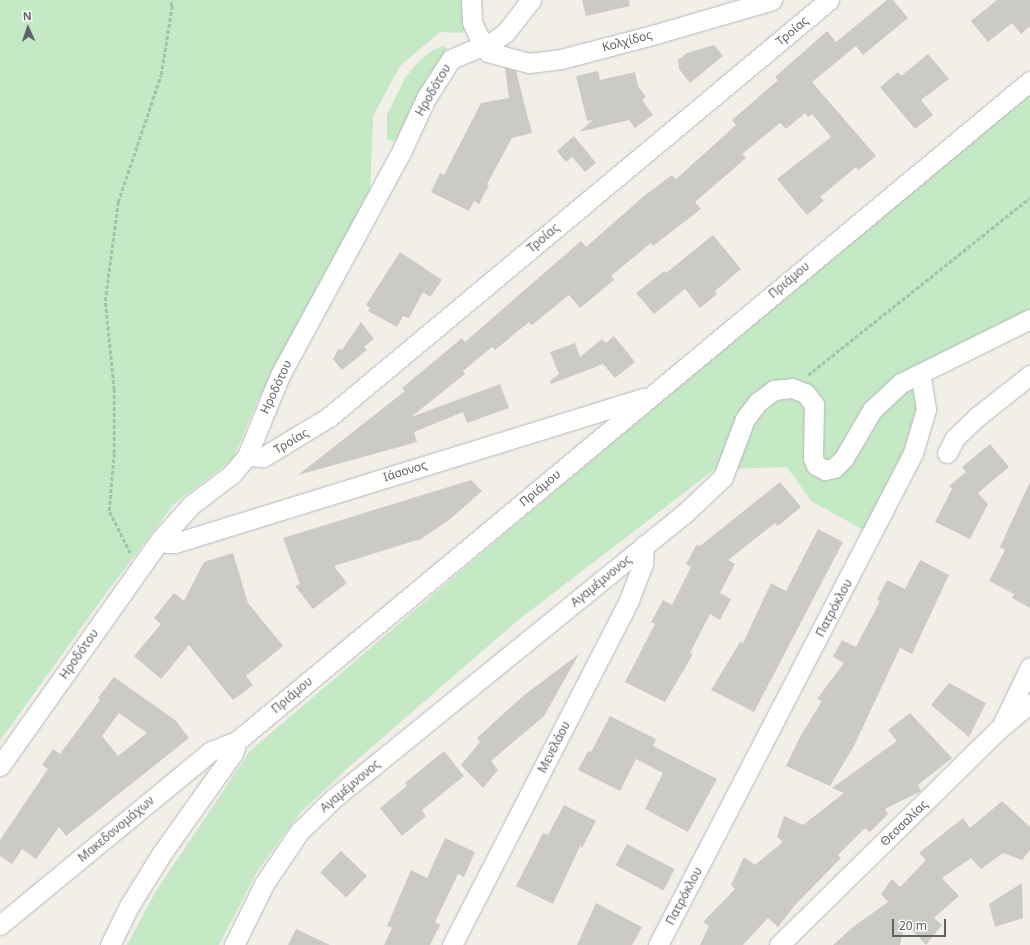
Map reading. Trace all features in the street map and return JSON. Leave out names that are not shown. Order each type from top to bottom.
[{"type":"street","points":[[471,0],[472,22],[483,46]]},
{"type":"street","name":"Ηροδότου","points":[[0,766],[161,539],[191,505],[232,474],[246,456],[280,375],[402,150],[426,98],[451,59],[483,46],[506,32],[530,0]]},
{"type":"street","name":"Κολχίδος","points":[[483,46],[488,52],[529,63],[561,59],[772,0]]},
{"type":"street","name":"Τροίας","points":[[246,456],[263,457],[329,417],[829,0]]},
{"type":"street","name":"Πριάμου","points":[[110,945],[129,906],[162,853],[233,753],[236,741],[1030,81]]},
{"type":"street","points":[[792,388],[805,393],[814,404],[813,458],[816,465],[825,470],[834,468],[844,458],[872,410],[901,383],[920,372],[1030,319]]},
{"type":"street","name":"Πατρόκλου","points":[[658,945],[914,453],[926,409],[920,372]]},
{"type":"street","points":[[947,453],[955,438],[978,416],[1030,375]]},
{"type":"street","name":"Αγαμέμνονος","points":[[234,945],[264,884],[298,832],[334,798],[684,514],[723,477],[745,418],[758,402],[774,390],[792,388]]},
{"type":"street","name":"Ιάσονος","points":[[161,539],[168,543],[175,543],[650,396]]},
{"type":"street","name":"Μενελάου","points":[[452,945],[629,600],[643,563],[644,545]]},
{"type":"street","points":[[999,729],[1030,667]]},
{"type":"street","name":"Θεσσαλίας","points":[[779,945],[999,729],[1030,702]]},
{"type":"street","name":"Μακεδονομάχων","points":[[0,925],[211,750],[236,741]]},
{"type":"path","points":[[142,566],[131,555],[109,511],[114,453],[114,390],[105,301],[118,202],[161,75],[172,6],[170,0]]},
{"type":"path","points":[[792,388],[1030,198]]},
{"type":"green space","points":[[0,0],[465,0],[466,29],[462,33],[440,32],[400,66],[373,116],[370,193],[258,400],[233,459],[174,504],[104,596],[0,741]]},
{"type":"green space","points":[[444,46],[447,49],[427,78],[407,119],[401,142],[387,140],[387,115],[405,78],[419,61],[433,50]]},
{"type":"green space","points":[[1030,93],[1030,310],[908,373],[918,392],[918,423],[869,533],[811,501],[787,467],[715,469],[517,621],[351,765],[300,813],[258,870],[219,945],[127,945],[156,891],[250,751],[537,506]]},
{"type":"building","points":[[582,0],[629,0],[630,6],[586,16]]},
{"type":"building","points":[[887,0],[893,0],[908,18],[863,55],[856,46],[812,82],[876,156],[859,170],[856,167],[820,197],[824,201],[807,215],[777,179],[831,137],[812,114],[808,117],[805,113],[786,129],[780,123],[742,154],[746,158],[695,202],[701,209],[653,246],[651,243],[611,276],[614,280],[580,308],[569,295],[532,325],[529,322],[495,350],[492,347],[463,371],[465,374],[411,417],[500,384],[509,408],[467,423],[463,412],[414,432],[417,442],[298,475],[405,391],[402,388],[462,338],[465,342],[581,241],[586,247],[644,196],[672,175],[676,179],[736,125],[732,120],[778,80],[775,77],[827,31],[836,42]]},
{"type":"building","points":[[997,0],[1030,0],[1030,26],[1021,34],[1012,23],[988,42],[971,21]]},
{"type":"building","points":[[714,45],[723,56],[690,83],[679,69],[678,60],[687,53]]},
{"type":"building","points":[[928,54],[949,79],[921,100],[933,115],[915,129],[880,87],[898,72],[901,76]]},
{"type":"building","points":[[505,68],[516,71],[532,133],[512,138],[487,184],[489,185],[479,204],[474,201],[469,211],[431,192],[440,173],[444,175],[481,103],[509,98]]},
{"type":"building","points":[[598,71],[600,80],[635,72],[638,86],[646,97],[642,100],[653,115],[635,128],[629,120],[579,132],[593,120],[587,121],[576,76]]},
{"type":"building","points":[[574,136],[596,163],[585,172],[572,157],[566,162],[557,151]]},
{"type":"building","points":[[713,235],[741,269],[715,291],[717,294],[700,308],[685,289],[654,314],[636,293],[664,271],[666,273]]},
{"type":"building","points":[[400,252],[442,280],[430,297],[423,292],[409,318],[403,316],[397,327],[368,311],[370,308],[366,305]]},
{"type":"building","points":[[361,322],[374,339],[364,347],[367,350],[342,370],[333,359],[339,348],[342,350]]},
{"type":"building","points":[[614,336],[635,362],[615,378],[603,364],[551,384],[550,381],[559,374],[550,352],[575,343],[580,357],[602,339],[606,343]]},
{"type":"building","points":[[990,444],[1009,467],[978,493],[988,504],[970,539],[935,522],[952,489],[949,486],[966,472],[962,467]]},
{"type":"building","points":[[471,480],[482,491],[449,520],[418,541],[417,540],[334,566],[347,583],[313,609],[295,586],[300,584],[283,538]]},
{"type":"building","points":[[780,482],[801,507],[778,526],[775,523],[728,560],[735,564],[720,593],[731,599],[720,620],[710,614],[690,653],[693,654],[665,702],[625,682],[655,624],[651,622],[663,600],[672,605],[691,567],[686,564],[697,544],[700,546]]},
{"type":"building","points":[[1030,482],[1030,608],[1012,598],[1014,594],[989,581],[1005,550],[1000,547]]},
{"type":"building","points":[[818,529],[843,542],[754,712],[711,690],[740,642],[743,643],[771,583],[786,591]]},
{"type":"building","points":[[233,553],[248,603],[283,646],[246,676],[253,685],[233,700],[189,645],[161,679],[134,656],[161,624],[154,618],[174,593],[184,601],[204,562]]},
{"type":"building","points":[[920,560],[949,575],[912,654],[900,648],[854,746],[830,786],[786,766],[801,735],[822,701],[817,699],[844,663],[833,657],[842,640],[856,647],[880,601],[877,600],[887,580],[905,589]]},
{"type":"building","points":[[579,654],[544,716],[491,761],[498,770],[483,788],[461,765],[480,742],[477,738],[523,696]]},
{"type":"building","points":[[114,677],[175,720],[189,738],[66,836],[59,827],[36,859],[22,849],[12,864],[0,856],[0,840],[48,769],[42,765],[53,749],[60,754],[100,700],[98,698]],"holes":[[[119,713],[147,733],[118,756],[102,736]]]},
{"type":"building","points":[[949,683],[986,703],[969,737],[931,705]]},
{"type":"building","points":[[910,713],[952,758],[918,785],[921,791],[885,809],[888,814],[870,832],[865,828],[838,855],[841,858],[795,905],[778,927],[768,918],[743,945],[700,945],[709,926],[703,922],[735,889],[731,885],[744,857],[755,865],[783,842],[777,837],[784,816],[803,825],[844,793],[832,788],[897,741],[888,730]]},
{"type":"building","points":[[610,716],[656,739],[653,746],[717,779],[688,832],[645,809],[663,773],[636,759],[620,791],[578,770],[588,751],[591,752]]},
{"type":"building","points":[[444,751],[464,776],[422,810],[426,816],[402,836],[380,808],[407,786],[405,783]]},
{"type":"building","points":[[1002,801],[1030,827],[1030,850],[1022,860],[1003,853],[981,869],[971,858],[942,878],[959,896],[934,918],[942,925],[926,945],[905,922],[900,945],[833,945],[853,927],[888,902],[881,894],[892,879],[900,887],[926,860],[919,853],[963,818],[970,828]]},
{"type":"building","points":[[564,805],[596,821],[582,848],[580,846],[553,904],[516,886],[543,833],[548,835]]},
{"type":"building","points":[[445,838],[475,852],[464,877],[458,874],[435,922],[440,925],[430,945],[384,945],[392,928],[387,926],[411,870],[427,878]]},
{"type":"building","points":[[627,844],[675,869],[663,891],[616,865]]},
{"type":"building","points":[[341,851],[367,876],[346,898],[320,873]]},
{"type":"building","points":[[1022,883],[1023,918],[995,927],[989,904]]},
{"type":"building","points":[[596,903],[642,927],[632,945],[577,945]]},
{"type":"building","points":[[296,929],[330,945],[288,945]]}]
